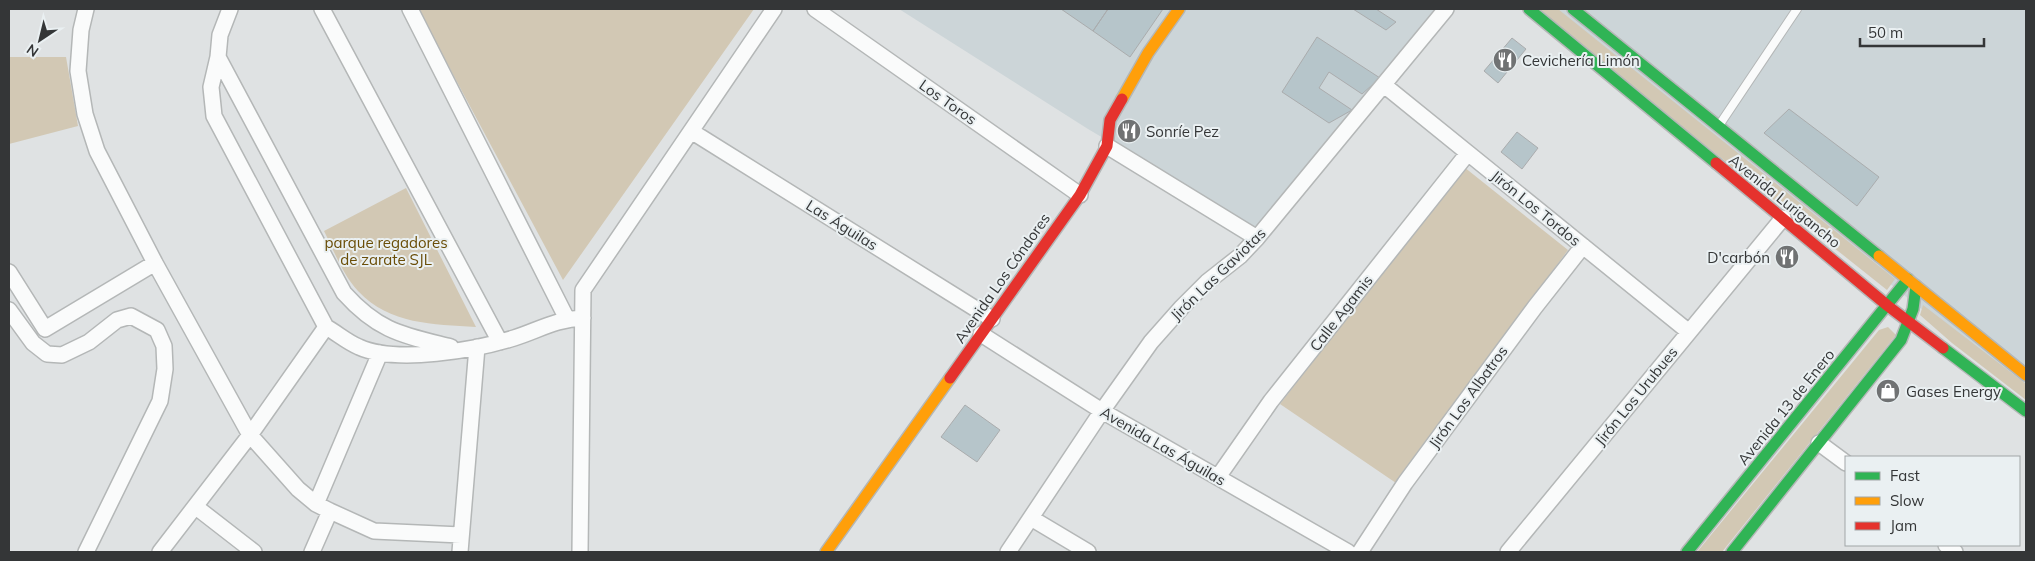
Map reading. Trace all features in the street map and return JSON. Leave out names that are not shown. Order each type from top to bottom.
[{"type":"main road","name":"Avenida Los Cóndores","points":[[826,552],[1080,195],[1108,146],[1110,120],[1148,53],[1179,9]]},
{"type":"main road","name":"Avenida Lurigancho","points":[[1529,9],[1888,306],[2026,411]]},
{"type":"main road","name":"Avenida Lurigancho","points":[[1573,9],[2026,375]]},
{"type":"main road","name":"Avenida 13 de Enero","points":[[1687,552],[1888,306],[1912,283]]},
{"type":"main road","points":[[1738,550],[1819,443],[1901,340],[1909,322],[1912,283]]},
{"type":"street","points":[[86,9],[81,30],[78,71],[85,114],[97,151],[155,263],[250,435],[298,489],[316,504],[330,511],[374,531],[461,535]]},
{"type":"street","points":[[230,9],[220,35],[218,57],[211,87],[214,116],[326,327],[358,347],[380,354],[420,354],[471,349],[500,342],[566,319],[583,318]]},
{"type":"street","points":[[322,9],[500,342]]},
{"type":"street","points":[[410,9],[566,319]]},
{"type":"street","points":[[580,552],[583,290],[774,9]]},
{"type":"street","name":"Los Toros","points":[[815,9],[1080,195]]},
{"type":"street","name":"Jirón Las Gaviotas","points":[[1008,552],[1102,411],[1151,342],[1207,282],[1240,256],[1257,238],[1446,9]]},
{"type":"street","points":[[218,57],[344,293],[361,311],[386,328],[471,349]]},
{"type":"street","name":"Jirón Los Tordos","points":[[1384,85],[1689,332]]},
{"type":"street","name":"Las Águilas","points":[[691,131],[992,319]]},
{"type":"street","points":[[1108,146],[1257,238]]},
{"type":"street","name":"Calle Agamis","points":[[1218,477],[1271,400],[1468,153]]},
{"type":"street","name":"Jirón Los Urubues","points":[[1508,552],[1782,218]]},
{"type":"street","name":"Jirón Los Albatros","points":[[1360,552],[1406,483],[1535,306],[1583,246]]},
{"type":"street","points":[[9,272],[45,329],[155,263]]},
{"type":"street","points":[[9,310],[33,343],[47,354],[62,355],[89,342],[117,320],[131,316],[157,330],[164,346],[165,369],[160,401],[86,552]]},
{"type":"street","points":[[160,552],[250,435],[326,327]]},
{"type":"street","name":"Avenida Las Águilas","points":[[981,334],[1102,411],[1348,552]]},
{"type":"street","points":[[460,552],[471,349]]},
{"type":"street","points":[[316,504],[380,354]]},
{"type":"street","points":[[1819,443],[1845,462]]},
{"type":"street","points":[[196,507],[254,552]]},
{"type":"street","points":[[312,552],[330,511]]},
{"type":"street","points":[[1031,518],[1088,552]]},
{"type":"lane","points":[[1719,126],[1797,9]]},
{"type":"shaded area","points":[[899,9],[1446,9],[1255,228],[1088,129]]},
{"type":"shaded area","points":[[1548,9],[2026,9],[2026,393]]},
{"type":"green space","points":[[418,9],[754,9],[563,280]]},
{"type":"green space","points":[[1534,9],[1558,9],[1895,279],[1887,290]]},
{"type":"green space","points":[[9,57],[66,57],[78,126],[9,144]]},
{"type":"green space","points":[[1464,167],[1568,250],[1396,483],[1280,404]]},
{"type":"green space","name":"parque regadores de zarate SJL","points":[[406,188],[476,327],[413,321],[384,311],[358,291],[339,262],[324,231]]},
{"type":"green space","points":[[1923,305],[2026,384],[2026,400],[1952,343],[1920,315]]},
{"type":"green space","points":[[1888,327],[1896,335],[1722,552],[1697,552],[1879,330]]},
{"type":"building","points":[[1061,9],[1108,9],[1093,31]]},
{"type":"building","points":[[1108,9],[1163,9],[1130,57],[1093,31]]},
{"type":"building","points":[[1353,9],[1376,9],[1396,22],[1386,30]]},
{"type":"building","points":[[1317,37],[1380,78],[1362,94],[1329,72],[1319,88],[1352,110],[1329,123],[1282,92]]},
{"type":"building","name":"Cevichería Limón","points":[[1512,38],[1526,49],[1498,83],[1484,71]]},
{"type":"building","points":[[1789,109],[1879,177],[1857,206],[1764,133]]},
{"type":"building","points":[[1517,132],[1538,148],[1522,169],[1501,152]]},
{"type":"building","points":[[965,405],[1000,430],[977,462],[941,437]]},
{"type":"traffic: fast","points":[[1529,9],[1716,163]]},
{"type":"traffic: fast","points":[[1573,9],[1879,256]]},
{"type":"traffic: fast","points":[[1687,552],[1908,279]]},
{"type":"traffic: fast","points":[[1732,552],[1901,340],[1913,309],[1916,286]]},
{"type":"traffic: fast","points":[[1943,348],[2026,411]]},
{"type":"traffic: slow","points":[[1122,99],[1148,53],[1179,9]]},
{"type":"traffic: slow","points":[[1879,256],[2026,375]]},
{"type":"traffic: slow","points":[[826,552],[950,378]]},
{"type":"traffic: jam","points":[[950,378],[1080,195],[1107,146],[1110,120],[1122,99]]},
{"type":"traffic: jam","points":[[1716,163],[1888,306],[1943,348]]},
{"type":"place","name":"Cevichería Limón","points":[[1505,60]]},
{"type":"place","name":"Sonríe Pez","points":[[1129,131]]},
{"type":"place","name":"D'carbón","points":[[1787,257]]},
{"type":"place","name":"Gases Energy","points":[[1888,391]]}]
